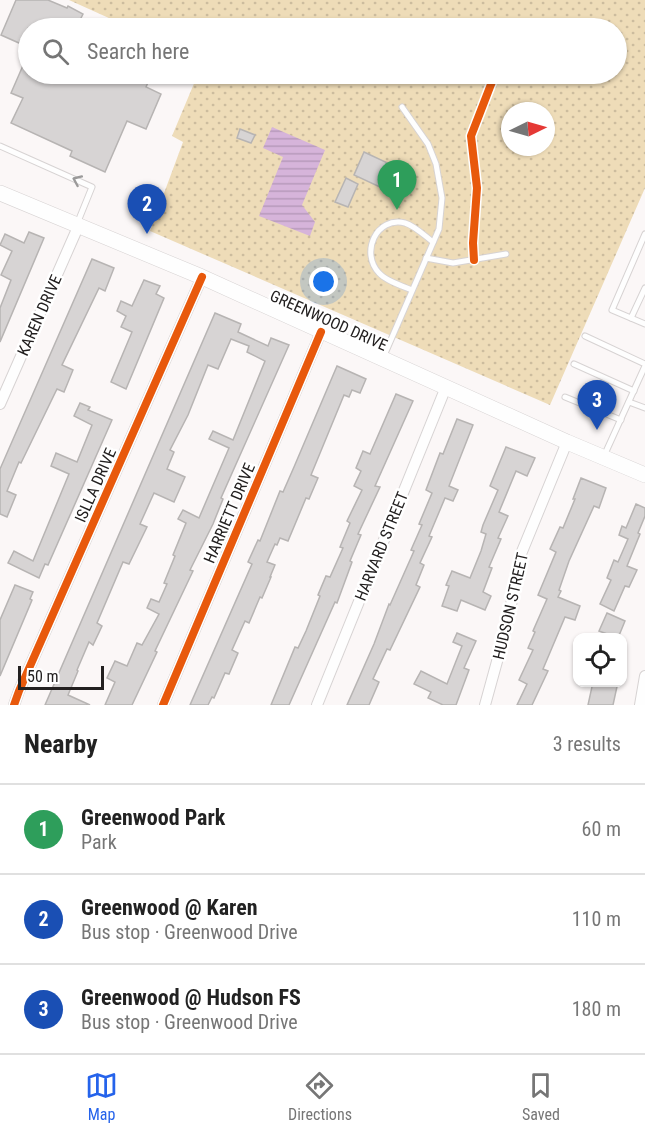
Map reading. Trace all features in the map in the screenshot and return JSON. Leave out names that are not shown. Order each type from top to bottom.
[{"type":"main road","name":"GREENWOOD DRIVE","points":[[0,193],[202,277],[645,475]]},
{"type":"street","name":"KAREN DRIVE","points":[[0,404],[77,226]]},
{"type":"street","name":"ISLLA DRIVE","points":[[14,705],[18,691],[202,277]]},
{"type":"street","name":"HARRIETT DRIVE","points":[[163,705],[321,332]]},
{"type":"street","name":"HARVARD STREET","points":[[316,705],[446,387]]},
{"type":"street","name":"HUDSON STREET","points":[[486,705],[507,625],[521,554],[567,442]]},
{"type":"street","points":[[640,705],[645,676]]},
{"type":"lane","points":[[382,359],[438,229],[442,198],[436,164],[428,144],[402,107]]},
{"type":"lane","points":[[0,146],[92,187],[77,226]]},
{"type":"lane","points":[[412,291],[379,274],[371,260],[370,244],[378,230],[391,223],[406,223],[433,242]]},
{"type":"lane","points":[[645,234],[612,310],[645,324]]},
{"type":"lane","points":[[426,258],[453,263],[506,254]]},
{"type":"lane","points":[[631,318],[645,288]]},
{"type":"lane","points":[[585,336],[645,368],[604,458]]},
{"type":"lane","points":[[574,364],[634,391]]},
{"type":"lane","points":[[565,397],[621,420]]},
{"type":"lane","points":[[629,402],[645,408]]},
{"type":"shaded area","points":[[69,0],[645,0],[645,188],[550,405],[150,231],[183,142],[172,136],[194,84],[627,84],[627,18],[109,18]]},
{"type":"shaded area","points":[[272,127],[325,150],[302,205],[315,222],[310,236],[259,216],[283,157],[263,148]]},
{"type":"building","points":[[16,0],[48,0],[67,8],[68,6],[83,14],[81,18],[18,18],[18,43],[1,35]]},
{"type":"building","points":[[18,77],[18,84],[147,84],[146,87],[161,94],[146,129],[127,121],[105,172],[70,156],[72,151],[11,123],[23,98],[11,93]]},
{"type":"building","points":[[240,129],[255,135],[251,143],[237,138]]},
{"type":"building","points":[[364,152],[392,165],[382,188],[354,175]]},
{"type":"building","points":[[346,178],[358,184],[348,207],[335,202]]},
{"type":"building","points":[[29,232],[44,238],[0,342],[0,308],[11,280],[1,275],[12,251],[0,245],[5,234],[24,243]]},
{"type":"building","points":[[92,259],[114,268],[105,291],[99,288],[62,365],[73,370],[64,392],[57,389],[21,463],[19,462],[7,491],[16,495],[7,517],[0,514],[0,469]]},
{"type":"building","points":[[144,280],[160,286],[156,294],[164,298],[126,389],[111,382],[132,332],[121,327],[126,316],[117,311],[121,301],[132,306]]},
{"type":"building","points":[[215,313],[241,324],[238,332],[268,346],[271,338],[289,345],[221,498],[223,499],[213,524],[190,570],[193,571],[132,705],[105,705],[115,682],[107,678],[115,661],[127,666],[137,643],[142,645],[159,614],[147,608],[151,599],[159,602],[167,584],[164,583],[186,523],[178,519],[183,510],[199,518],[229,448],[209,439],[213,431],[233,440],[265,361],[247,352],[249,346],[231,339],[218,369],[208,365],[188,415],[170,450],[174,452],[167,469],[185,477],[174,502],[154,493],[140,524],[147,527],[129,564],[123,562],[97,623],[102,626],[93,645],[89,642],[77,670],[68,695],[90,705],[45,705]]},
{"type":"building","points":[[337,366],[366,379],[360,393],[352,390],[349,397],[344,395],[311,475],[318,478],[309,499],[306,498],[288,541],[280,538],[277,545],[275,544],[267,562],[275,565],[271,577],[249,623],[245,621],[232,650],[238,653],[229,674],[225,673],[214,698],[212,697],[208,705],[190,705],[252,564],[248,562],[258,540],[260,541],[280,491],[283,492]]},
{"type":"building","points":[[396,394],[413,401],[375,486],[380,487],[358,534],[361,535],[337,603],[335,602],[289,705],[271,705],[295,647],[298,648],[306,631],[326,576],[330,577],[343,548],[340,547],[350,523],[347,521],[362,490],[354,486],[361,471],[356,468],[363,451],[370,454]]},
{"type":"building","points":[[80,403],[90,407],[88,410],[112,420],[48,565],[45,564],[39,578],[8,563],[14,551],[33,561],[69,474],[51,466],[56,453],[77,462],[92,425],[74,416]]},
{"type":"building","points":[[457,419],[473,425],[449,486],[458,490],[453,501],[445,498],[429,536],[432,537],[420,563],[424,565],[416,585],[420,587],[390,650],[387,649],[373,679],[379,682],[369,705],[347,705],[414,551],[411,550],[422,525],[419,524],[432,493],[426,490],[440,453],[443,454]]},
{"type":"building","points":[[506,447],[535,458],[527,476],[516,471],[499,512],[508,516],[498,538],[501,539],[489,567],[492,568],[483,592],[491,596],[485,610],[461,600],[457,611],[442,606],[449,586],[446,585],[452,571],[470,578],[481,551],[486,534],[481,532],[498,490],[490,486]]},
{"type":"building","points":[[581,478],[606,488],[599,508],[594,506],[569,561],[559,590],[561,591],[558,597],[580,606],[575,620],[565,617],[543,669],[548,671],[532,705],[517,705],[527,684],[519,680],[533,650],[528,648],[547,599],[538,595],[556,552],[550,549],[560,527],[563,528]]},
{"type":"building","points":[[636,504],[645,508],[645,516],[627,566],[637,570],[629,587],[625,586],[614,611],[600,604],[611,580],[607,578],[614,560],[618,562],[628,539],[619,535],[622,526],[626,528]]},
{"type":"building","points":[[15,585],[33,592],[30,599],[32,600],[0,676],[0,620]]},
{"type":"building","points":[[607,613],[625,621],[620,633],[599,631]]},
{"type":"building","points":[[457,633],[476,641],[464,668],[469,670],[456,705],[443,705],[428,698],[431,692],[414,684],[421,671],[447,684],[462,646],[453,642]]},
{"type":"building","points":[[592,687],[617,687],[613,705],[588,705]]},
{"type":"cycle path","points":[[474,260],[477,188],[471,136],[491,84]]},
{"type":"cycle path","points":[[14,705],[202,277]]},
{"type":"cycle path","points":[[163,705],[321,332]]},
{"type":"place","name":"Greenwood Park","points":[[397,210]]},
{"type":"place","name":"Greenwood @ Karen","points":[[147,234]]},
{"type":"place","name":"Greenwood @ Hudson FS","points":[[597,430]]}]
